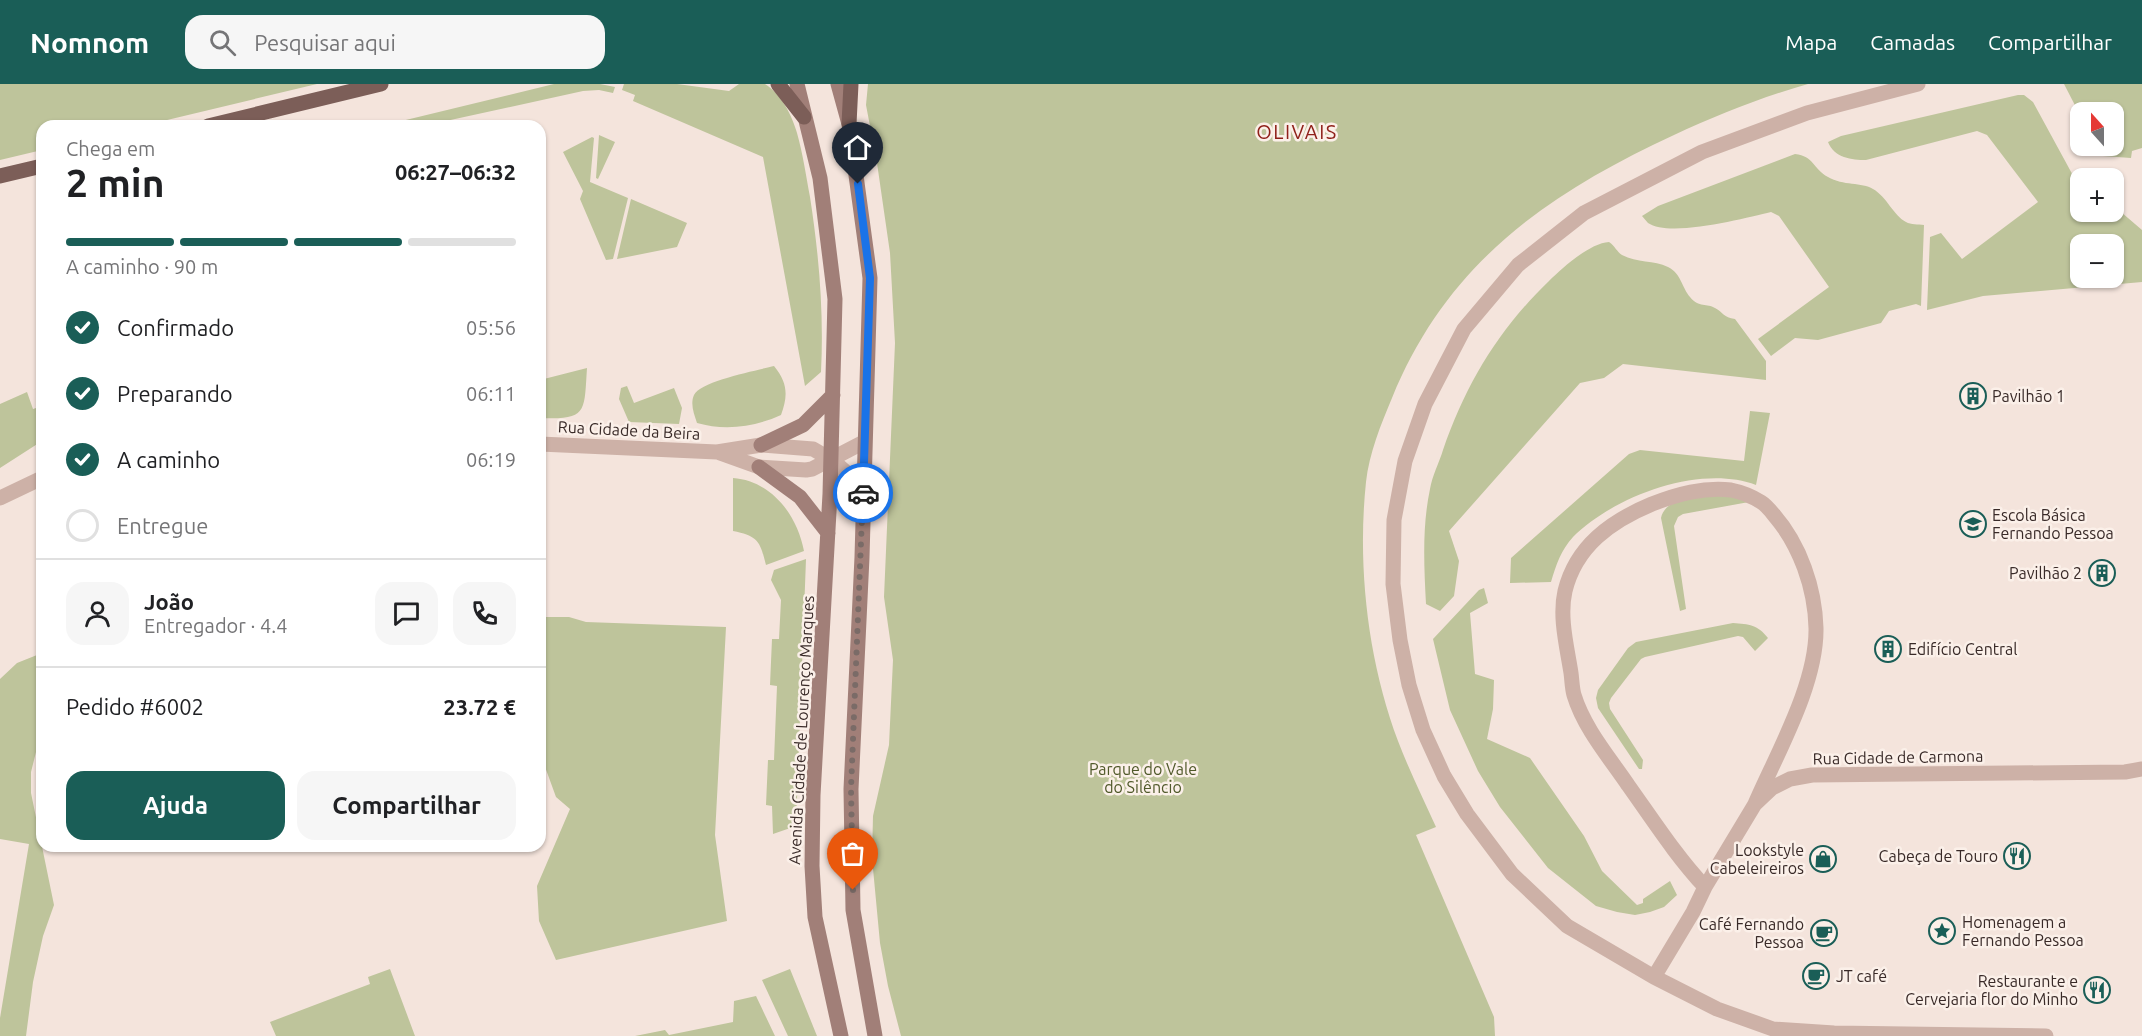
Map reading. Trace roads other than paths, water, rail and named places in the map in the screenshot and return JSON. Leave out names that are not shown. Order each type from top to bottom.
[{"type":"main road","points":[[233,120],[381,84]]},
{"type":"main road","points":[[778,84],[804,117]]},
{"type":"main road","points":[[849,124],[851,84]]},
{"type":"main road","points":[[0,176],[36,167]]},
{"type":"street","name":"Avenida Cidade de Lourenço Marques","points":[[796,84],[820,178],[835,299],[832,459],[813,795],[812,866],[815,917],[841,1036]]},
{"type":"street","points":[[838,84],[849,124],[870,278],[851,789],[853,910],[875,1036]]},
{"type":"street","points":[[1918,84],[1807,113],[1702,152],[1584,213],[1518,265],[1464,329],[1425,404],[1405,461],[1394,520],[1393,584],[1400,640],[1409,685],[1423,730],[1444,776],[1467,814],[1512,874],[1567,926],[1654,977],[1717,1009],[1773,1033],[2046,1036]]},
{"type":"street","points":[[761,445],[803,425],[833,395]]},
{"type":"street","name":"Rua Cidade da Beira","points":[[717,452],[759,468],[812,469],[864,442]]},
{"type":"street","name":"Rua Cidade da Beira","points":[[546,444],[717,452],[761,445]]},
{"type":"street","points":[[761,445],[813,449],[832,459],[848,474],[863,495]]},
{"type":"street","points":[[759,468],[800,497],[828,533]]},
{"type":"street","points":[[0,498],[36,481]]},
{"type":"street","points":[[1705,887],[1686,867],[1592,734],[1574,695],[1564,616],[1565,592],[1573,570],[1585,549],[1604,529],[1635,511],[1701,489],[1734,490],[1764,503],[1784,526],[1801,559],[1813,596],[1816,629],[1812,662],[1801,699],[1755,804]]},
{"type":"street","name":"Rua Cidade de Carmona","points":[[1654,977],[1755,804],[1772,788],[1790,779],[1812,775],[2126,772],[2142,769]]},
{"type":"place","name":"Pavilhão 1","points":[[1973,396]]},
{"type":"place","name":"Escola Básica Fernando Pessoa","points":[[1973,524]]},
{"type":"place","name":"Pavilhão 2","points":[[2102,573]]},
{"type":"place","name":"Edifício Central","points":[[1888,649]]},
{"type":"place","name":"Cabeça de Touro","points":[[2017,856]]},
{"type":"place","name":"Lookstyle Cabeleireiros","points":[[1823,859]]},
{"type":"place","name":"Homenagem a Fernando Pessoa","points":[[1942,931]]},
{"type":"place","name":"Café Fernando Pessoa","points":[[1824,933]]},
{"type":"place","name":"JT café","points":[[1816,976]]},
{"type":"place","name":"Restaurante e Cervejaria flor do Minho","points":[[2097,990]]},
{"type":"district","name":"OLIVAIS","points":[[1297,131]]},
{"type":"park label","name":"Parque do Vale do Silêncio","points":[[1143,778]]}]
